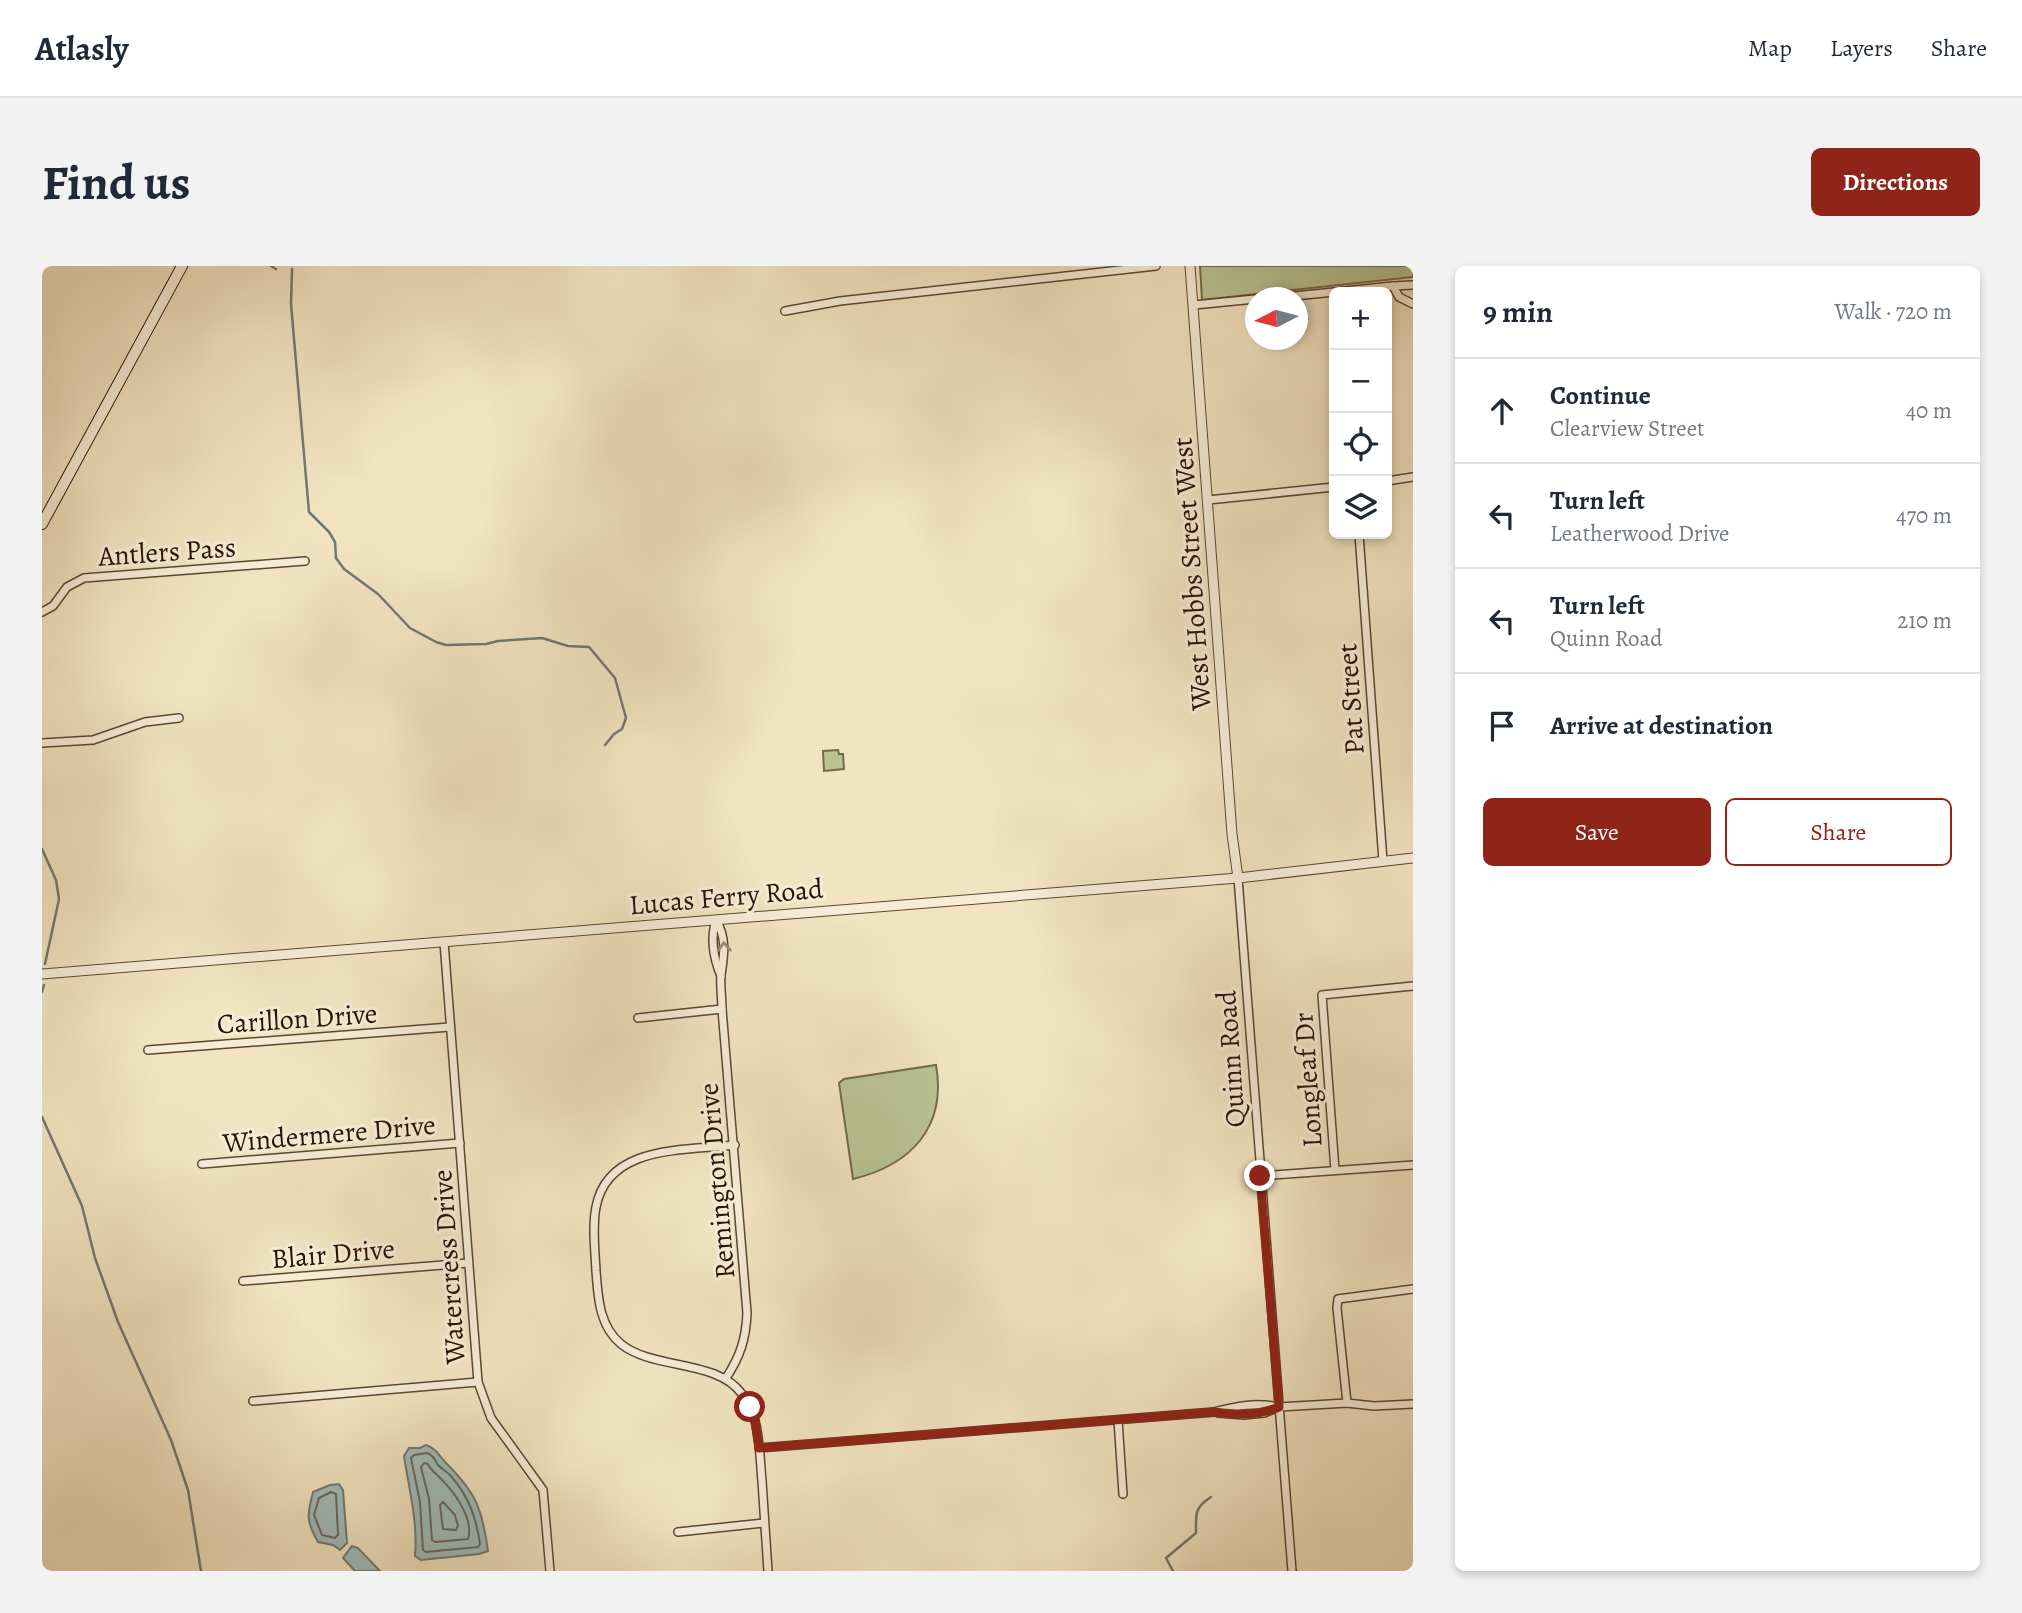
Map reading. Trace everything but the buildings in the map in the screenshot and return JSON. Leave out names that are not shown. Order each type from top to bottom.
[{"type":"main road","points":[[42,524],[182,266]]},
{"type":"street","points":[[785,311],[840,301],[1156,266]]},
{"type":"street","name":"West Hobbs Street West","points":[[1190,266],[1232,834],[1238,878]]},
{"type":"street","points":[[1308,295],[1413,285]]},
{"type":"street","points":[[1393,286],[1399,297],[1413,304]]},
{"type":"street","points":[[1194,305],[1245,300]]},
{"type":"street","points":[[1392,480],[1413,477]]},
{"type":"street","points":[[1208,500],[1329,488]]},
{"type":"street","name":"Pat Street","points":[[1359,539],[1383,861]]},
{"type":"street","name":"Antlers Pass","points":[[43,609],[53,606],[67,587],[84,578],[305,561]]},
{"type":"street","points":[[42,743],[93,740],[145,722],[179,718]]},
{"type":"street","name":"Lucas Ferry Road","points":[[42,974],[1238,878],[1413,858]]},
{"type":"street","name":"Quinn Road","points":[[1238,878],[1292,1571]]},
{"type":"street","name":"Remington Drive","points":[[716,920],[712,943],[721,976],[747,1323],[742,1351],[726,1378]]},
{"type":"street","name":"Watercress Drive","points":[[444,942],[478,1382],[491,1418],[543,1490],[550,1571]]},
{"type":"street","name":"Longleaf Dr","points":[[1335,1170],[1322,995],[1413,986]]},
{"type":"street","points":[[638,1018],[722,1009]]},
{"type":"street","name":"Carillon Drive","points":[[148,1050],[450,1027]]},
{"type":"street","name":"Windermere Drive","points":[[202,1164],[460,1143]]},
{"type":"street","points":[[734,1145],[647,1154],[622,1166],[608,1179],[599,1195],[594,1231],[599,1304],[604,1321],[614,1337],[637,1353],[726,1378],[740,1391],[754,1415],[768,1571]]},
{"type":"street","points":[[1260,1176],[1413,1165]]},
{"type":"street","name":"Blair Drive","points":[[243,1281],[468,1263]]},
{"type":"street","points":[[1347,1403],[1338,1300],[1413,1289]]},
{"type":"street","points":[[253,1401],[478,1382]]},
{"type":"street","points":[[759,1448],[1214,1412],[1264,1404],[1279,1407],[1347,1403],[1374,1406],[1413,1404]]},
{"type":"street","points":[[1118,1420],[1123,1494]]},
{"type":"street","points":[[678,1532],[765,1522]]},
{"type":"green space","points":[[1200,266],[1413,266],[1413,277],[1308,288],[1245,287],[1245,295],[1202,300]]},
{"type":"green space","points":[[838,750],[839,754],[843,754],[844,769],[824,771],[823,751]]},
{"type":"green space","points":[[936,1065],[936,1107],[930,1125],[920,1140],[892,1164],[853,1179],[839,1083],[844,1079]]},
{"type":"water","points":[[426,1445],[437,1452],[471,1493],[480,1512],[488,1551],[421,1560],[415,1556],[414,1518],[404,1456],[409,1448]]},
{"type":"water","points":[[339,1484],[343,1490],[347,1543],[340,1550],[333,1545],[318,1542],[309,1518],[313,1492]]},
{"type":"water","points":[[352,1546],[358,1548],[380,1571],[355,1571],[343,1558]]},
{"type":"waterway","points":[[271,266],[276,269]]},
{"type":"waterway","points":[[292,269],[291,304],[309,512],[335,542],[336,558],[344,569],[378,594],[410,628],[436,642],[446,645],[486,644],[542,638],[568,646],[589,647],[615,678],[626,718],[622,729],[605,745]]},
{"type":"waterway","points":[[42,849],[56,880],[59,899],[45,964]]},
{"type":"waterway","points":[[42,992],[44,985]]},
{"type":"waterway","points":[[42,1117],[82,1206],[95,1258],[118,1322],[171,1440],[188,1490],[201,1571]]},
{"type":"waterway","points":[[1173,1571],[1166,1558],[1196,1533],[1197,1512],[1211,1497]]},
{"type":"route","points":[[750,1407],[754,1415],[759,1448],[1214,1412],[1244,1415],[1264,1413],[1279,1407],[1260,1176]]}]
